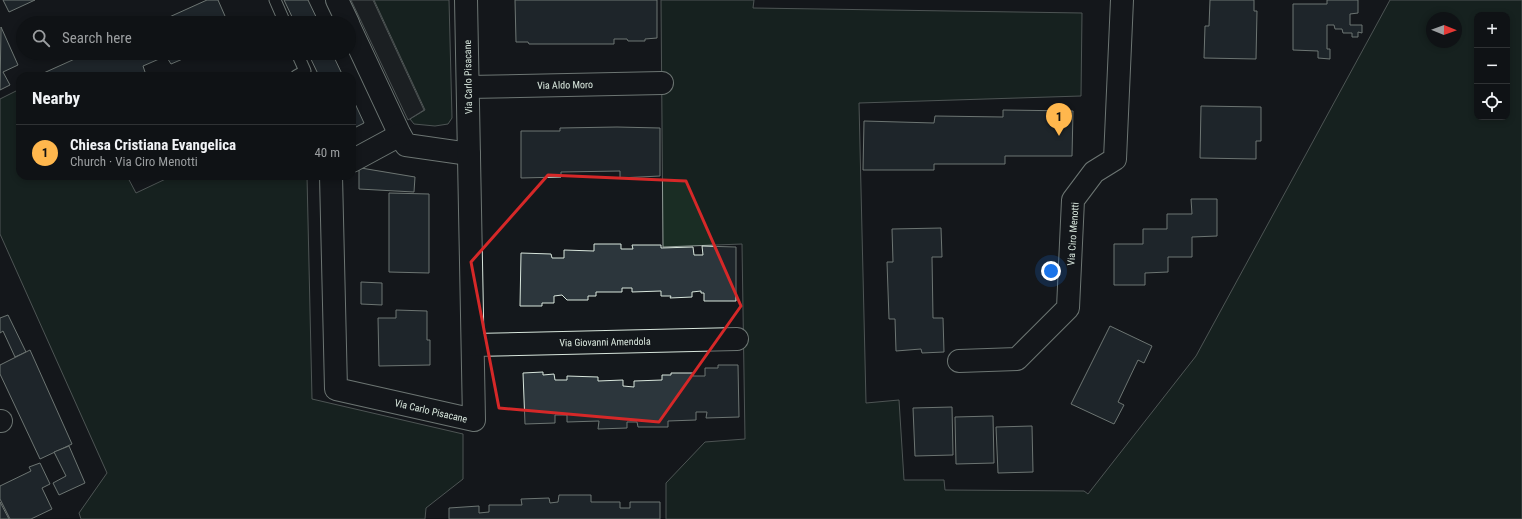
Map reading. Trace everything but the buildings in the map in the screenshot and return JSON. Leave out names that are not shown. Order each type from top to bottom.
[{"type":"street","points":[[337,0],[344,16]]},
{"type":"street","name":"Via Carlo Pisacane","points":[[331,180],[336,389],[474,420],[466,0]]},
{"type":"street","name":"Via Ciro Menotti","points":[[959,361],[1018,359],[1068,308],[1073,200],[1094,172],[1115,160],[1122,0]]},
{"type":"street","points":[[356,41],[406,145],[469,154]]},
{"type":"street","name":"Via Aldo Moro","points":[[468,87],[662,83]]},
{"type":"street","points":[[356,159],[400,135]]},
{"type":"street","name":"Via Giovanni Amendola","points":[[473,345],[737,339]]},
{"type":"lane","points":[[275,0],[282,16]]},
{"type":"lane","points":[[299,60],[302,72]]},
{"type":"highlighted area","points":[[548,175],[686,181],[741,306],[659,422],[499,408],[471,262]]},
{"type":"green space","points":[[374,0],[449,0],[452,118],[448,124],[435,126],[414,124],[410,119],[425,110]]},
{"type":"green space","points":[[661,0],[754,0],[753,8],[1082,13],[1081,96],[859,103],[866,403],[899,400],[904,480],[944,480],[945,490],[1084,491],[1088,494],[1196,356],[1390,0],[1522,0],[1522,519],[666,519],[666,483],[705,442],[745,439],[742,244],[663,247]]},
{"type":"green space","points":[[16,91],[16,180],[129,180],[136,193],[164,180],[307,180],[312,399],[463,434],[463,479],[426,508],[425,519],[81,519],[79,513],[107,473],[0,234],[0,99]]},
{"type":"shaded area","points":[[351,0],[373,0],[424,110],[408,120]]},
{"type":"place","name":"Chiesa Cristiana Evangelica","points":[[1059,136]]}]
